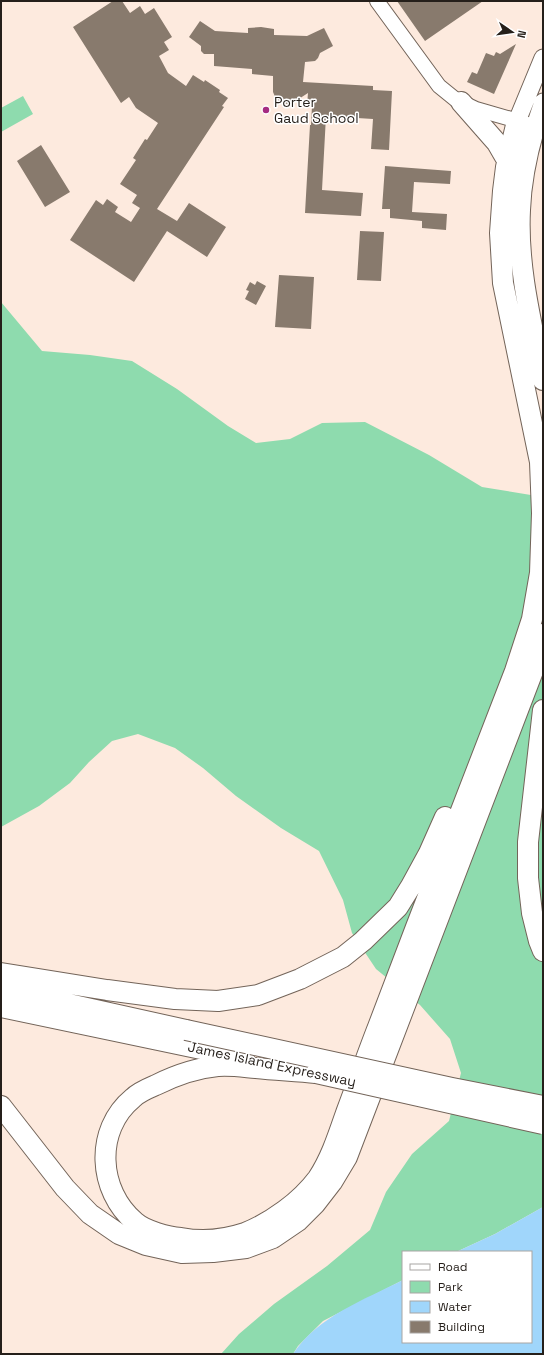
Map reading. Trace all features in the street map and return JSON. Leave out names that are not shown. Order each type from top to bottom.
[{"type":"highway","points":[[461,102],[497,143],[508,162]]},
{"type":"highway","points":[[316,1073],[222,1065],[192,1070],[174,1076],[133,1098],[121,1110],[106,1139],[105,1168],[118,1204],[136,1224],[166,1236],[195,1241],[231,1238],[258,1228],[277,1215],[300,1198],[316,1179],[329,1159],[378,1026],[515,671],[532,619],[540,573],[542,513],[540,462],[503,283],[500,233],[503,191],[508,162],[526,123]]},
{"type":"highway","points":[[526,123],[526,157],[520,210],[521,254],[528,304],[543,380]]},
{"type":"highway","points":[[1,1106],[65,1188],[90,1214],[119,1234],[146,1246],[182,1254],[246,1248],[273,1238],[298,1221],[315,1204],[332,1182],[346,1157],[532,671],[543,634]]},
{"type":"highway","points":[[1,973],[175,999],[218,1001],[258,995],[300,979],[343,957],[363,941],[398,907],[412,886],[515,671]]},
{"type":"highway","points":[[543,710],[528,842],[528,878],[532,913],[543,951]]},
{"type":"highway","name":"James Island Expressway","points":[[1,989],[452,1088],[543,1106]]},
{"type":"highway","name":"James Island Expressway","points":[[1,1007],[316,1073],[543,1124]]},
{"type":"main road","points":[[526,123],[543,58]]},
{"type":"main road","points":[[526,123],[543,102]]},
{"type":"street","points":[[377,1],[439,86],[461,102],[476,109],[526,123]]},
{"type":"green space","points":[[23,96],[33,114],[1,132],[1,108]]},
{"type":"green space","points":[[1,302],[42,351],[90,355],[132,361],[177,389],[228,426],[256,443],[290,439],[322,423],[365,422],[429,455],[482,487],[543,497],[543,1207],[495,1234],[458,1251],[402,1251],[402,1281],[323,1321],[298,1346],[293,1354],[221,1354],[239,1334],[274,1304],[327,1266],[370,1230],[386,1192],[412,1154],[449,1121],[461,1073],[450,1039],[420,1005],[376,969],[352,933],[343,900],[319,851],[281,828],[236,796],[203,768],[175,748],[138,734],[112,741],[89,762],[70,783],[39,806],[1,827]]},
{"type":"water","points":[[543,1207],[543,1354],[293,1354],[315,1329],[329,1319],[358,1302],[402,1280],[402,1343],[532,1343],[532,1251],[458,1251],[495,1234]]},
{"type":"building","points":[[113,1],[122,1],[130,13],[140,6],[145,14],[154,8],[172,37],[164,42],[169,50],[159,56],[168,73],[186,86],[193,75],[204,82],[205,80],[220,90],[219,92],[228,98],[222,106],[224,107],[157,209],[177,221],[189,203],[226,227],[207,257],[167,231],[134,282],[70,240],[96,200],[103,205],[107,199],[118,207],[115,212],[131,222],[140,208],[132,203],[137,195],[120,184],[136,160],[133,158],[145,139],[147,140],[158,123],[136,108],[129,97],[121,103],[73,27]]},
{"type":"building","points":[[397,1],[483,1],[425,41]]},
{"type":"building","points":[[200,21],[215,31],[248,33],[248,28],[261,27],[274,29],[274,35],[307,36],[324,28],[333,46],[320,53],[315,61],[305,62],[303,82],[373,86],[373,90],[392,91],[389,150],[371,149],[373,119],[326,116],[322,190],[363,193],[361,216],[305,213],[312,106],[307,105],[308,93],[294,102],[288,104],[282,103],[276,99],[273,92],[273,76],[252,74],[252,69],[214,66],[214,54],[204,54],[201,51],[201,46],[189,37]]},
{"type":"building","points":[[516,44],[494,94],[467,82],[472,72],[477,74],[486,53],[494,56],[496,52],[500,54]]},
{"type":"building","points":[[41,145],[70,192],[45,207],[17,161]]},
{"type":"building","points":[[385,166],[451,171],[450,184],[414,182],[412,212],[447,214],[446,230],[422,228],[422,221],[390,218],[390,209],[382,209]]},
{"type":"building","points":[[360,231],[384,232],[381,281],[357,280]]},
{"type":"building","points":[[279,275],[314,277],[311,329],[275,327]]},
{"type":"building","points":[[257,281],[266,286],[256,305],[245,299],[249,291],[246,290],[250,282],[255,285]]},
{"type":"place","name":"Porter Gaud School","points":[[266,110]]}]
